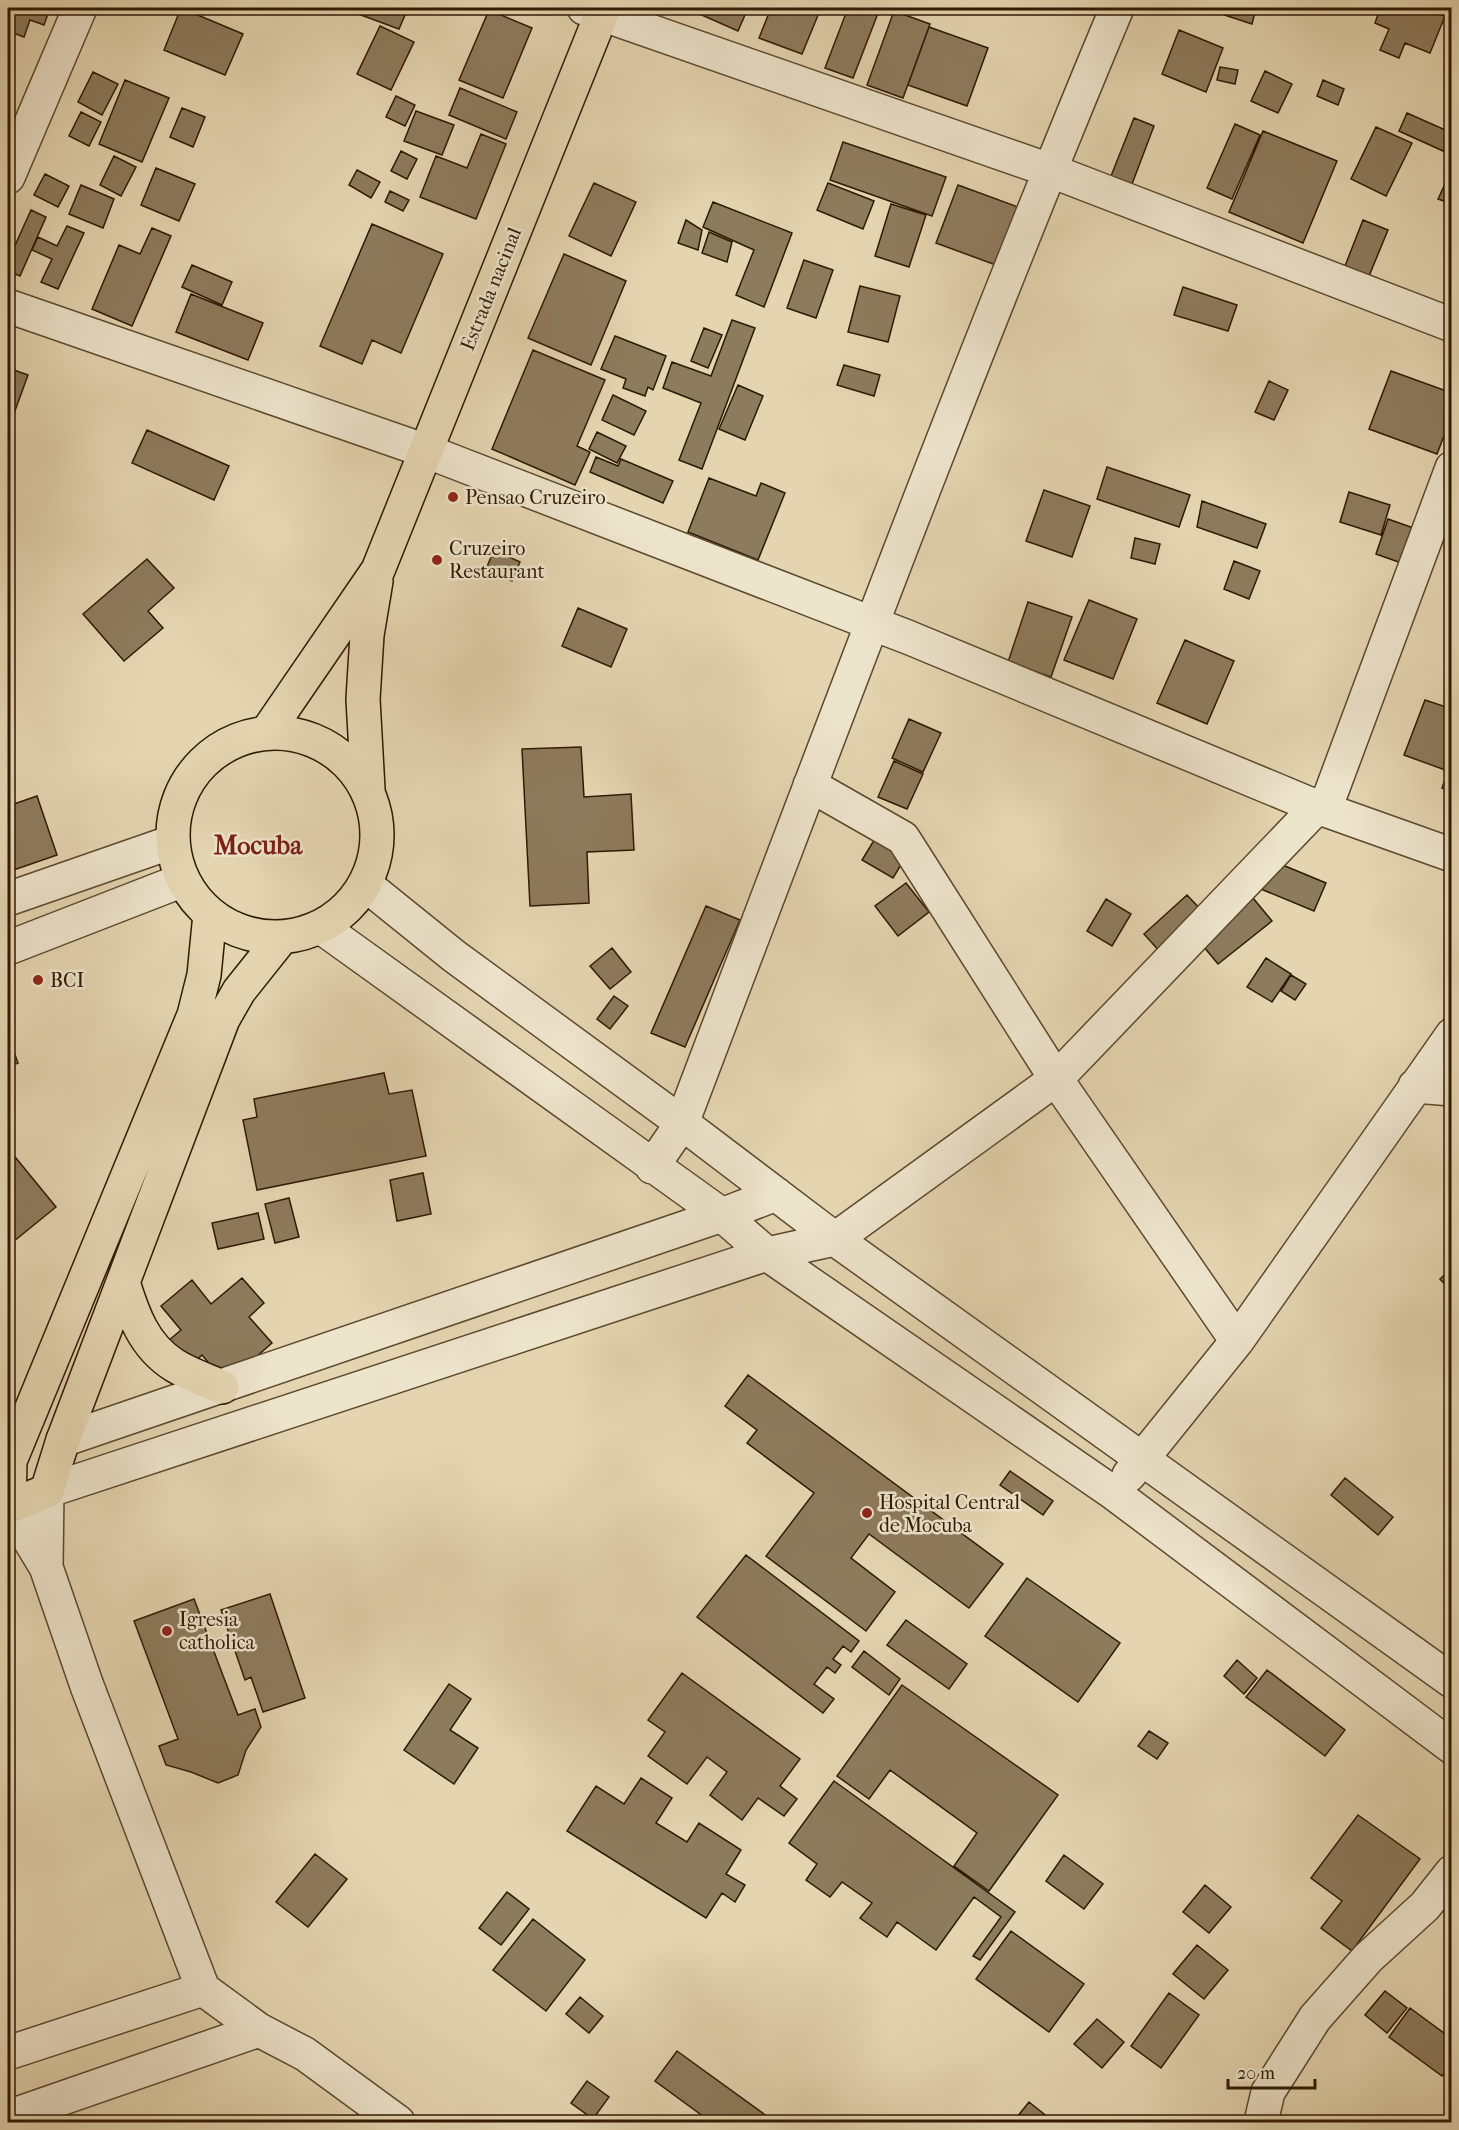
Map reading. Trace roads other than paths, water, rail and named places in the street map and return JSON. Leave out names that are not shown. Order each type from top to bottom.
[{"type":"highway","name":"Estrada nacinal","points":[[378,570],[597,10]]},
{"type":"highway","points":[[267,732],[378,570]]},
{"type":"highway","points":[[368,789],[344,757],[308,736],[267,732],[229,742],[197,767],[177,802],[172,842],[183,880],[194,898],[210,914],[232,927],[256,935],[282,937],[321,927],[347,909],[366,885],[379,837],[368,789],[363,699],[367,635],[378,570]]},
{"type":"highway","points":[[210,914],[204,975],[194,1014],[9,1461],[8,1507],[47,1491],[63,1440],[223,1018],[239,991],[282,937]]},
{"type":"highway","points":[[123,1282],[139,1326],[152,1347],[174,1365],[222,1387]]},
{"type":"highway","points":[[9,1461],[63,1440]]},
{"type":"street","points":[[8,177],[80,8]]},
{"type":"street","points":[[652,1167],[682,1123],[871,624],[1049,170],[1117,8]]},
{"type":"street","points":[[597,10],[1049,170],[1452,326]]},
{"type":"street","points":[[8,306],[426,451],[871,624],[1321,808],[1452,855]]},
{"type":"street","points":[[46,1567],[47,1491],[767,1254],[835,1239],[1056,1079],[1321,808],[1452,468]]},
{"type":"street","points":[[810,785],[903,838],[1056,1079],[1237,1341]]},
{"type":"street","points":[[8,899],[172,842]]},
{"type":"street","points":[[8,948],[183,880]]},
{"type":"street","points":[[366,885],[454,956],[682,1123],[835,1239],[1452,1682]]},
{"type":"street","points":[[321,927],[652,1167],[722,1215],[767,1254],[1115,1494],[1452,1747]]},
{"type":"street","points":[[1115,1494],[1237,1341],[1452,1035]]},
{"type":"street","points":[[1415,1086],[1452,1089]]},
{"type":"street","points":[[63,1440],[722,1215],[776,1194]]},
{"type":"street","points":[[8,1507],[46,1567],[87,1686],[203,1989],[259,2030],[306,2054],[398,2122]]},
{"type":"street","points":[[1261,2122],[1268,2092],[1316,2018],[1368,1958],[1425,1906],[1452,1872]]},
{"type":"street","points":[[8,2053],[203,1989]]},
{"type":"street","points":[[8,2117],[259,2030]]},
{"type":"place","name":"Pensao Cruzeiro","points":[[453,497]]},
{"type":"place","name":"Cruzeiro Restaurant","points":[[437,560]]},
{"type":"place","name":"BCI","points":[[38,980]]},
{"type":"place","name":"Hospital Central de Mocuba","points":[[867,1513]]},
{"type":"place","name":"Igresia catholica","points":[[167,1631]]},
{"type":"district","name":"Mocuba","points":[[258,845]]}]
